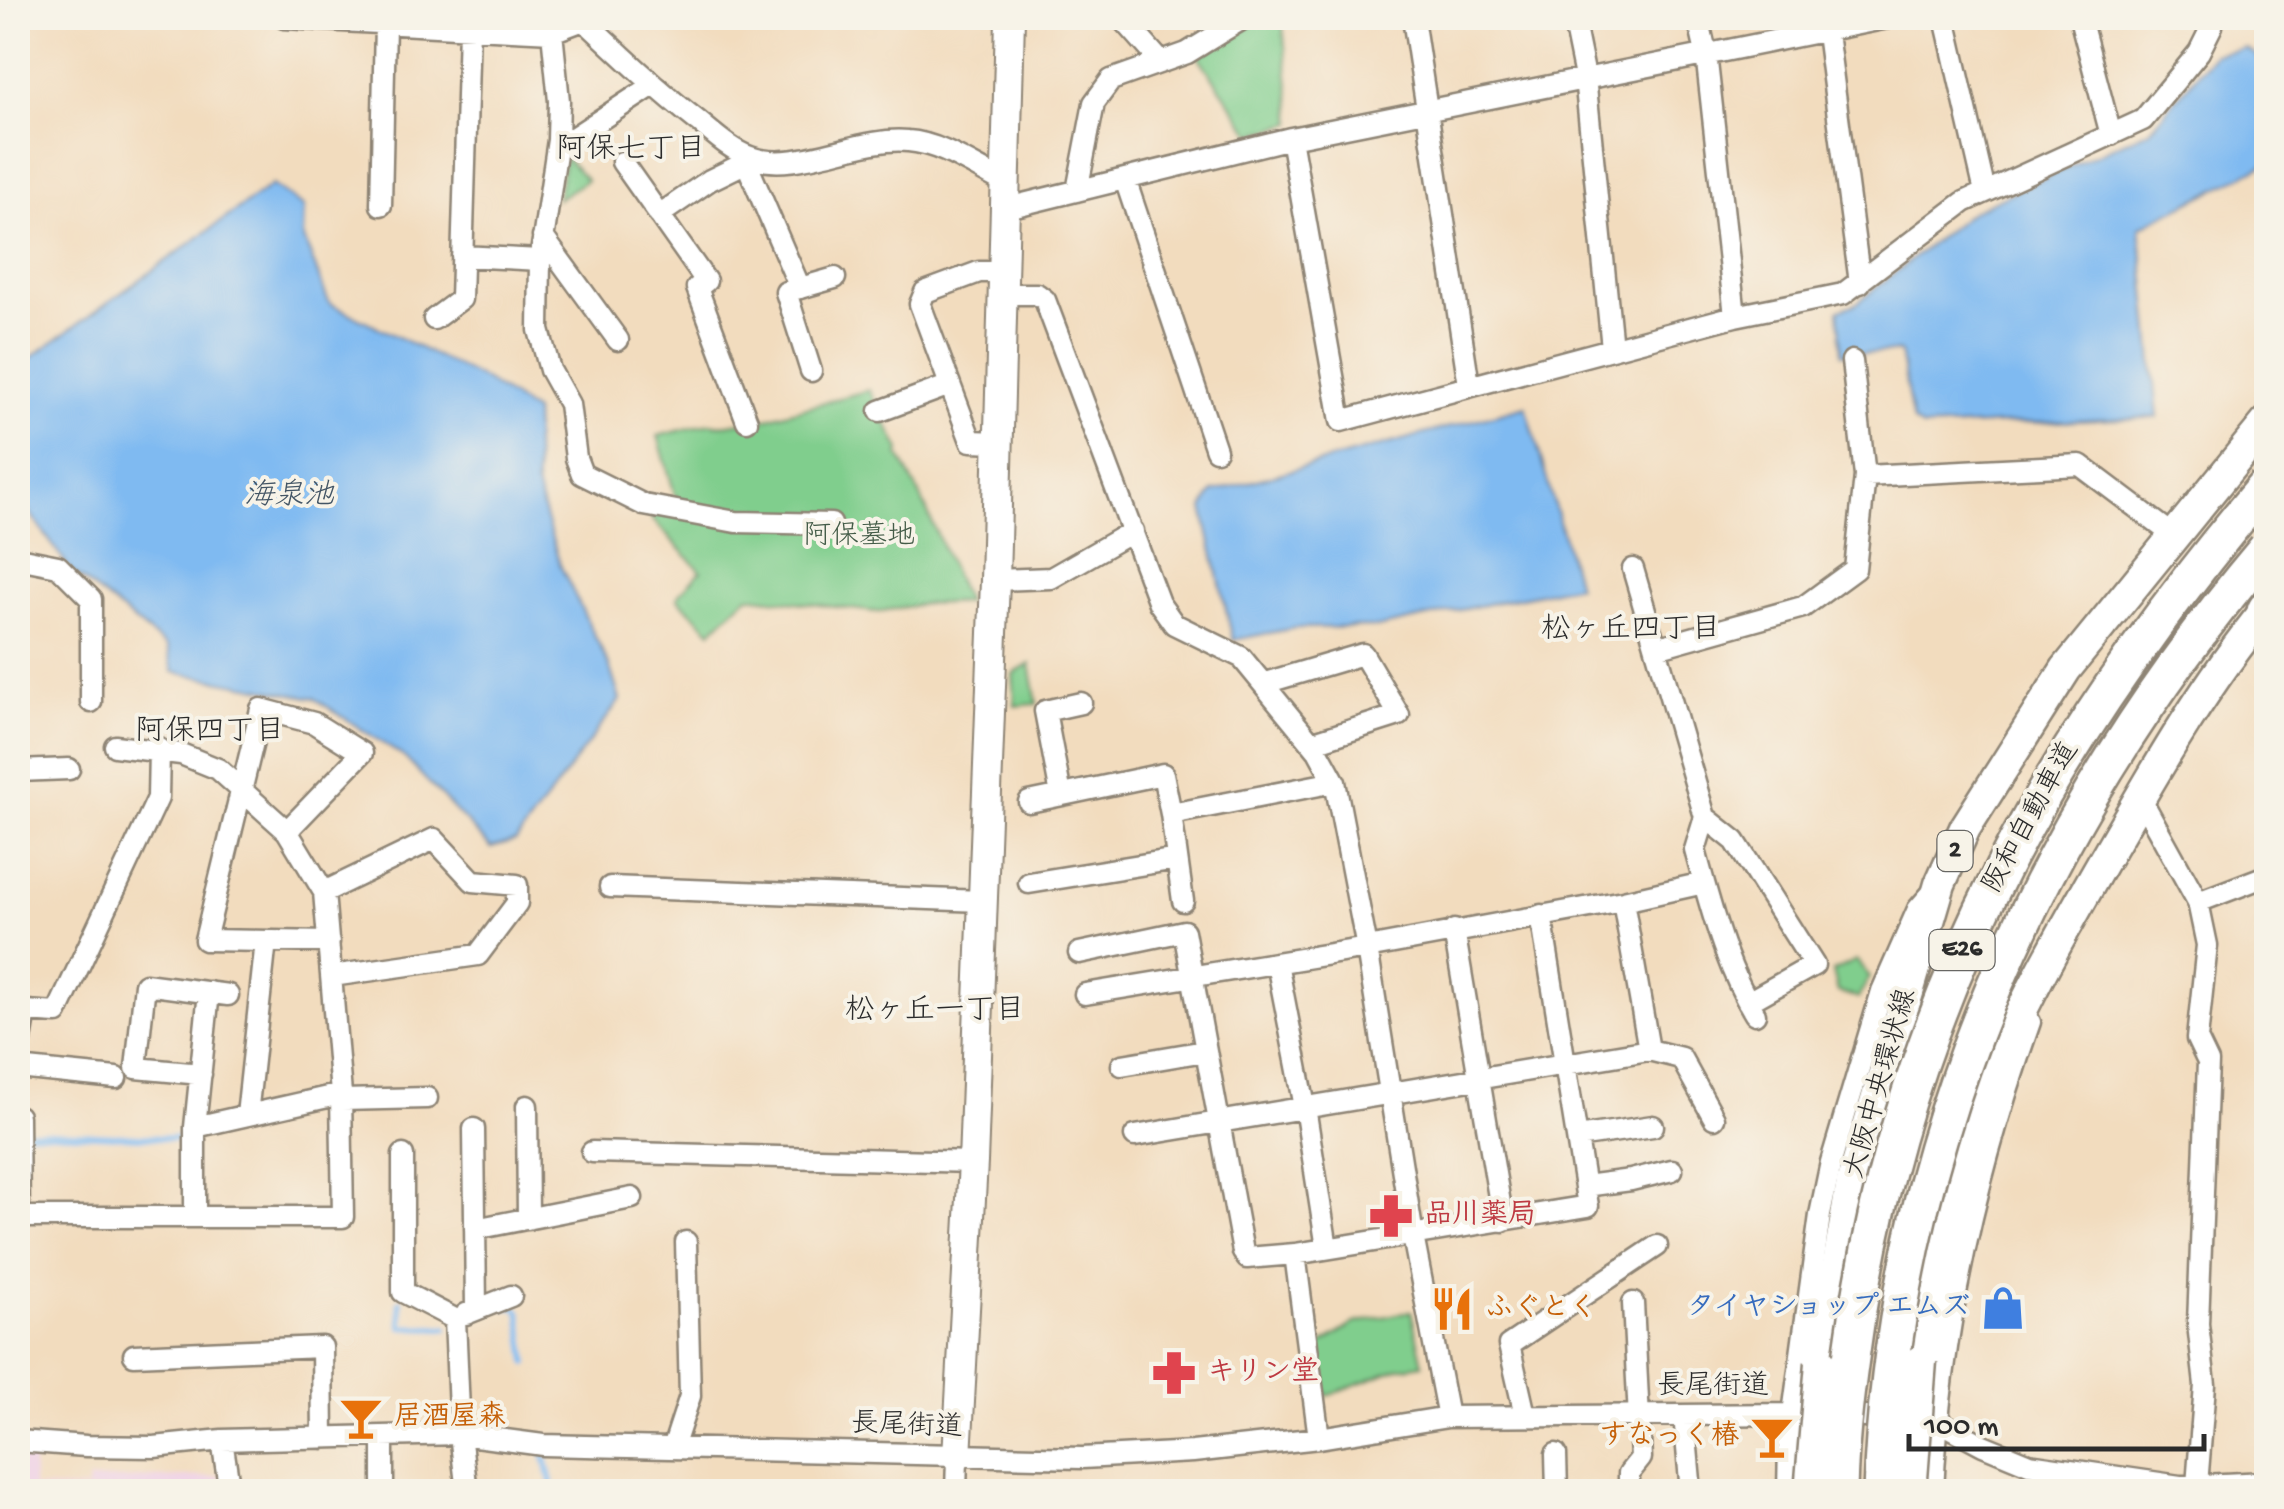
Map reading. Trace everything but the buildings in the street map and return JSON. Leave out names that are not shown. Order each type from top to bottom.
[{"type":"highway","name":"阪和自動車道","points":[[1839,1492],[1849,1371],[1889,1160],[1920,1060],[1964,943],[2017,838],[2074,740],[2152,628],[2266,485]]},
{"type":"highway","name":"阪和自動車道","points":[[1881,1492],[1890,1369],[1907,1266],[1933,1155],[1972,1035],[2050,864],[2109,761],[2176,664],[2266,549]]},
{"type":"main road","name":"大阪中央環状線","points":[[1810,1492],[1821,1363],[1852,1182],[1940,884],[1965,828],[2066,670],[2266,423]]},
{"type":"main road","points":[[1911,1492],[1920,1361],[1942,1250],[1969,1139],[2011,1034],[2063,931],[2198,701],[2266,610]]},
{"type":"street","points":[[284,18],[552,32],[587,19],[652,86],[750,160],[800,288]]},
{"type":"street","points":[[956,1492],[974,1162],[1010,18]]},
{"type":"street","points":[[1122,18],[1161,62]]},
{"type":"street","points":[[1077,192],[1094,103],[1111,80],[1187,53],[1244,18]]},
{"type":"street","points":[[1413,18],[1469,385]]},
{"type":"street","points":[[1573,18],[1585,77],[1612,348]]},
{"type":"street","points":[[1698,18],[1706,53],[1735,316]]},
{"type":"street","points":[[659,215],[710,180],[750,160],[780,161],[909,140],[932,147],[1006,196],[1077,192],[1291,138],[1706,53],[1826,23],[1888,18]]},
{"type":"street","points":[[1945,18],[1985,192]]},
{"type":"street","points":[[2080,18],[2111,135]]},
{"type":"street","points":[[1291,138],[1341,420],[1735,316],[1843,294],[1964,202],[2144,120],[2199,52],[2212,26],[2210,18]]},
{"type":"street","points":[[381,204],[398,22]]},
{"type":"street","points":[[1826,23],[1860,283]]},
{"type":"street","points":[[434,320],[461,299],[469,28]]},
{"type":"street","points":[[552,32],[559,101],[558,140],[542,237],[539,330],[550,370],[568,404],[582,474],[644,504],[736,522],[832,524]]},
{"type":"street","points":[[558,140],[574,137],[652,86]]},
{"type":"street","points":[[622,162],[706,281],[697,288],[747,421]]},
{"type":"street","points":[[1126,179],[1216,450]]},
{"type":"street","points":[[542,237],[618,340]]},
{"type":"street","points":[[462,256],[540,260]]},
{"type":"street","points":[[999,442],[971,441],[920,304],[925,292],[978,272],[1044,300],[1159,603],[1174,624],[1242,657],[1311,742],[1334,782],[1367,948],[1413,1236],[1448,1417]]},
{"type":"street","points":[[810,371],[786,292],[835,278]]},
{"type":"street","points":[[1656,648],[1803,607],[1855,569],[1864,476],[1852,361]]},
{"type":"street","points":[[880,411],[950,386]]},
{"type":"street","points":[[1864,476],[2080,465],[2173,535]]},
{"type":"street","points":[[995,580],[1051,578],[1133,531]]},
{"type":"street","points":[[18,558],[58,566],[92,600],[91,702]]},
{"type":"street","points":[[1633,569],[1705,817],[1695,850],[1721,943],[1752,1008],[1814,965],[1734,842],[1705,817]]},
{"type":"street","points":[[1265,682],[1363,654],[1399,715],[1311,742]]},
{"type":"street","points":[[1061,796],[1046,711],[1081,703]]},
{"type":"street","points":[[287,830],[362,753],[314,723],[262,709],[205,940],[328,942]]},
{"type":"street","points":[[18,1116],[18,1217],[344,1217],[341,1097],[324,892],[287,830],[218,769],[180,754],[114,746]]},
{"type":"street","points":[[18,1057],[26,1012],[57,1013],[158,798],[159,750]]},
{"type":"street","points":[[18,771],[69,769]]},
{"type":"street","points":[[1029,802],[1163,774],[1182,902]]},
{"type":"street","points":[[1171,814],[1334,782]]},
{"type":"street","points":[[2140,798],[2198,902],[2207,945],[2197,1039],[2208,1062],[2198,1324],[2205,1386],[2186,1487]]},
{"type":"street","points":[[324,892],[434,839],[473,882],[517,886],[517,903],[478,955],[332,976]]},
{"type":"street","points":[[1029,883],[1177,859]]},
{"type":"street","points":[[2198,902],[2266,876]]},
{"type":"street","points":[[1085,994],[1624,902],[1704,883]]},
{"type":"street","points":[[1788,1492],[1794,1414],[1820,1215],[1831,1162],[1882,991],[1918,909],[1940,884]]},
{"type":"street","points":[[610,887],[982,900]]},
{"type":"street","points":[[1624,902],[1649,1050]]},
{"type":"street","points":[[1078,953],[1184,931],[1243,1252],[1248,1258],[1413,1236],[1588,1206],[1541,915]]},
{"type":"street","points":[[1454,930],[1504,1220]]},
{"type":"street","points":[[1933,1492],[1936,1420],[1954,1298],[1990,1143],[2063,931]]},
{"type":"street","points":[[246,1115],[266,940]]},
{"type":"street","points":[[1277,962],[1327,1248]]},
{"type":"street","points":[[195,1217],[195,1127],[201,1074],[218,994],[145,984],[136,1068],[201,1074]]},
{"type":"street","points":[[1135,1136],[1649,1050],[1681,1058],[1714,1118]]},
{"type":"street","points":[[1122,1065],[1205,1051]]},
{"type":"street","points":[[18,1068],[116,1078]]},
{"type":"street","points":[[195,1127],[341,1097],[427,1098]]},
{"type":"street","points":[[527,1106],[528,1218]]},
{"type":"street","points":[[1577,1136],[1653,1126]]},
{"type":"street","points":[[474,1129],[476,1310]]},
{"type":"street","points":[[592,1152],[974,1162]]},
{"type":"street","points":[[403,1154],[404,1292],[455,1319]]},
{"type":"street","points":[[1585,1186],[1672,1170]]},
{"type":"street","points":[[475,1229],[632,1198]]},
{"type":"street","points":[[674,1446],[690,1396],[686,1242]]},
{"type":"street","points":[[1525,1415],[1510,1345],[1656,1246]]},
{"type":"street","points":[[1295,1254],[1318,1438]]},
{"type":"street","points":[[455,1319],[511,1296]]},
{"type":"street","points":[[1629,1492],[1629,1474],[1640,1458],[1633,1303]]},
{"type":"street","points":[[455,1319],[467,1492]]},
{"type":"street","points":[[134,1354],[322,1347],[323,1438]]},
{"type":"street","name":"長尾街道","points":[[18,1441],[154,1447],[222,1440],[460,1434],[543,1445],[1082,1458],[1318,1438],[1448,1417],[1794,1414],[1936,1420]]},
{"type":"street","points":[[1684,1415],[1691,1492]]},
{"type":"street","points":[[1936,1420],[1983,1446],[2029,1464],[2186,1487],[2266,1482]]},
{"type":"street","points":[[383,1436],[383,1492]]},
{"type":"street","points":[[222,1440],[230,1492]]},
{"type":"street","points":[[1556,1454],[1557,1492]]},
{"type":"shaded area","points":[[18,1456],[33,1457],[33,1488],[87,1489],[88,1480],[220,1476],[223,1491],[18,1491]]},
{"type":"green space","points":[[1263,18],[1282,18],[1293,123],[1252,134],[1198,56]]},
{"type":"green space","points":[[565,157],[587,180],[557,199]]},
{"type":"green space","name":"阿保墓地","points":[[869,390],[900,450],[966,602],[876,612],[748,596],[711,631],[678,599],[701,571],[653,520],[651,513],[677,502],[658,436],[710,423],[753,422]]},
{"type":"green space","points":[[1030,664],[1037,704],[1015,706],[1013,674]]},
{"type":"green space","points":[[1856,960],[1870,977],[1858,998],[1838,992],[1833,972]]},
{"type":"green space","points":[[1411,1311],[1423,1364],[1399,1368],[1326,1396],[1319,1346],[1355,1323]]},
{"type":"water","points":[[2245,48],[2259,57],[2266,79],[2266,164],[2140,227],[2158,417],[1922,428],[1913,422],[1900,352],[1842,354],[1839,310],[1856,304],[1972,211],[2150,130],[2214,54]]},
{"type":"water","name":"海泉池","points":[[272,185],[304,207],[303,236],[329,303],[483,379],[534,412],[536,486],[560,565],[609,665],[620,700],[516,841],[491,848],[404,757],[314,698],[173,672],[167,647],[71,571],[18,496],[18,344],[29,359]]},
{"type":"water","points":[[1526,406],[1577,585],[1381,627],[1295,628],[1233,640],[1203,508],[1213,492]]},
{"type":"waterway","points":[[29,1132],[186,1139]]},
{"type":"waterway","points":[[400,1302],[402,1327],[446,1328]]},
{"type":"waterway","points":[[505,1307],[515,1307],[520,1312],[527,1363]]},
{"type":"waterway","points":[[544,1453],[553,1490],[550,1492]]},
{"type":"place","name":"品川薬局","points":[[1391,1216]]},
{"type":"place","name":"タイヤショップ エムズ","points":[[2003,1308]]},
{"type":"place","name":"ふぐとく","points":[[1452,1309]]},
{"type":"place","name":"キリン堂","points":[[1174,1373]]},
{"type":"place","name":"居酒屋森","points":[[361,1418]]},
{"type":"place","name":"すなっく椿","points":[[1772,1437]]},
{"type":"district","name":"阿保七丁目","points":[[631,151]]},
{"type":"district","name":"松ヶ丘四丁目","points":[[1631,631]]},
{"type":"district","name":"阿保四丁目","points":[[210,733]]},
{"type":"district","name":"松ヶ丘一丁目","points":[[935,1012]]}]
